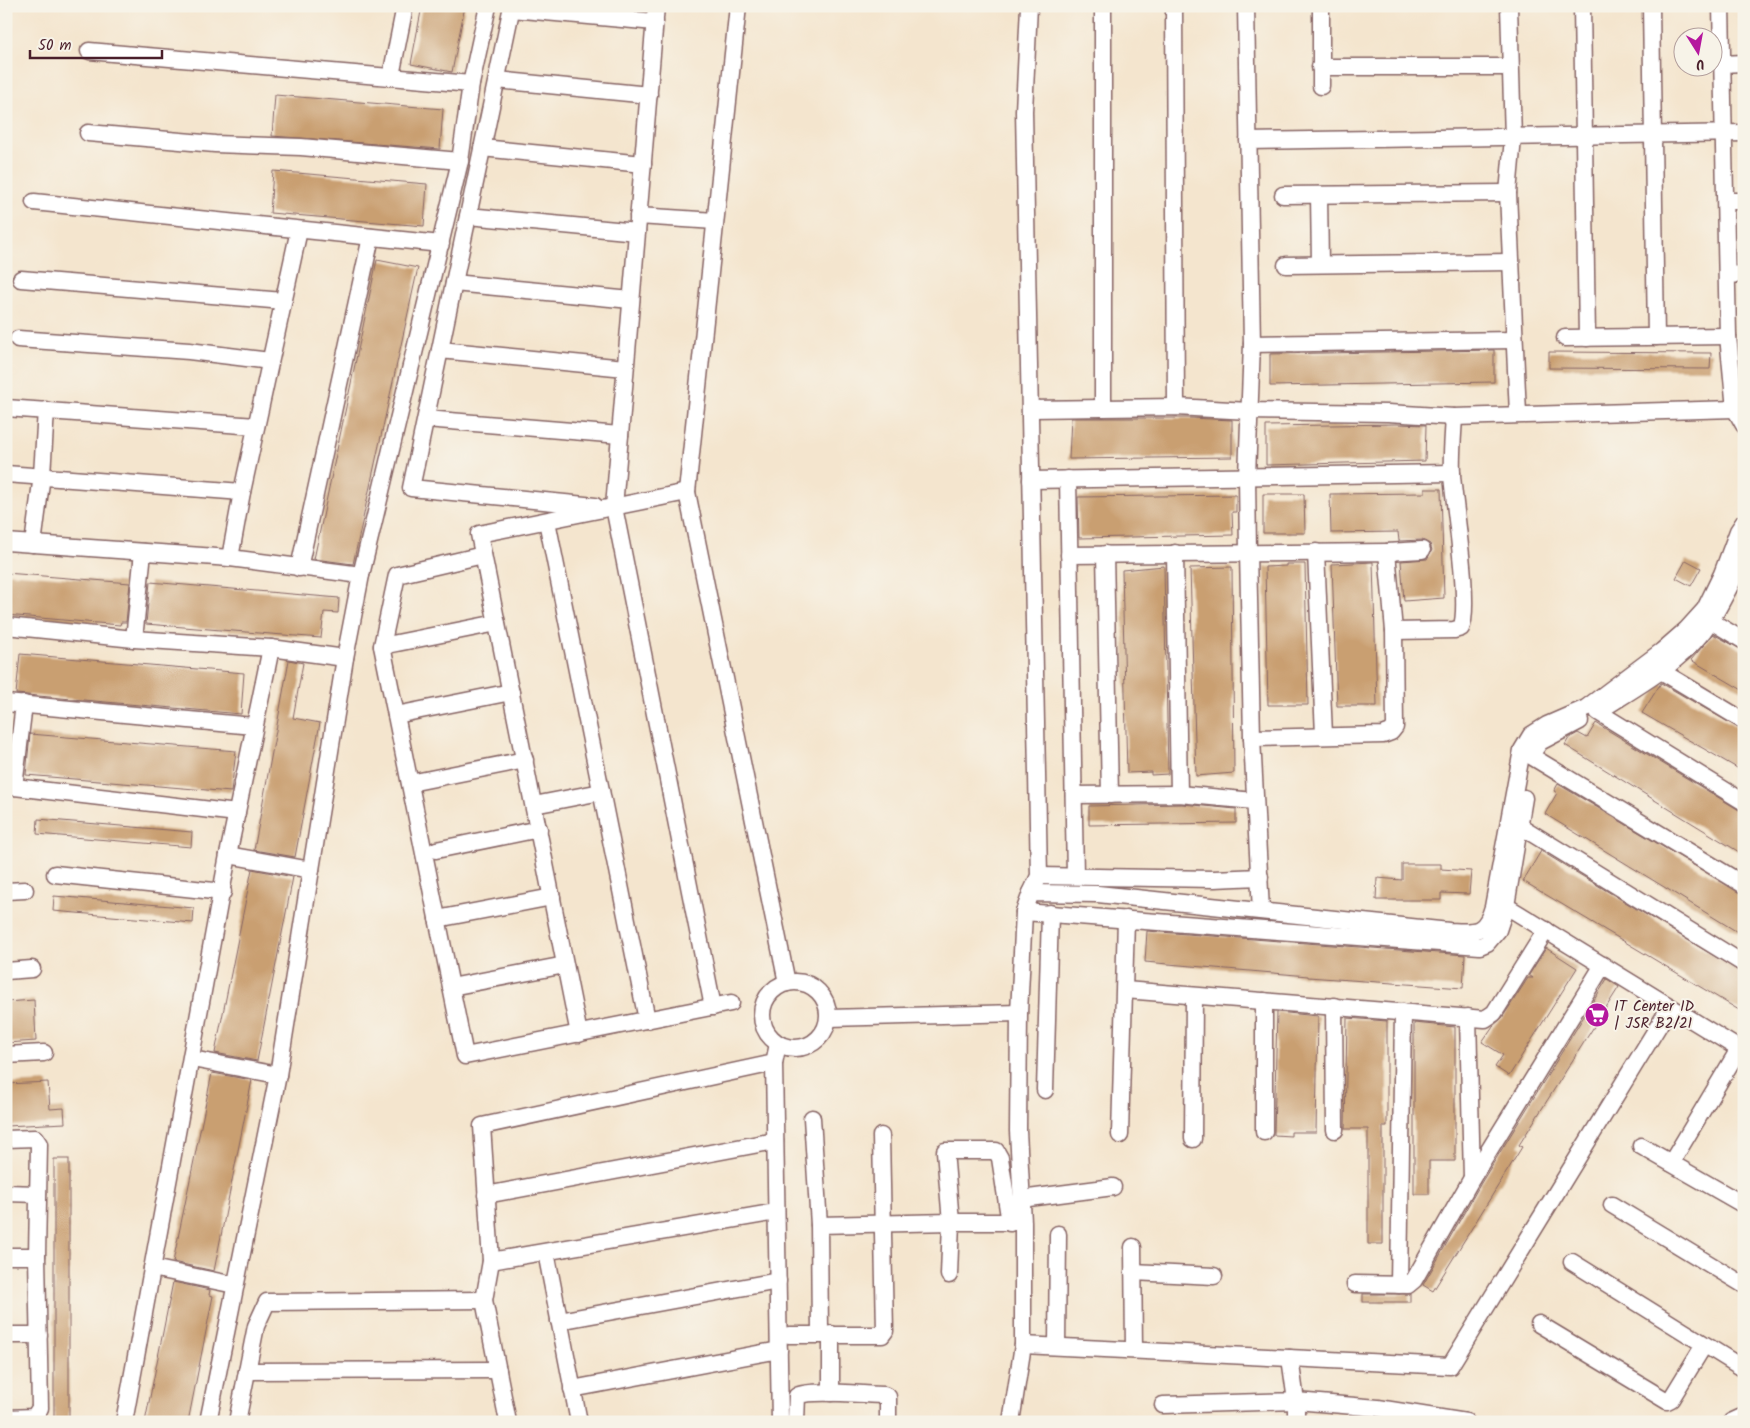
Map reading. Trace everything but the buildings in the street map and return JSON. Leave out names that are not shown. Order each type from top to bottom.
[{"type":"street","points":[[391,76],[405,6]]},
{"type":"street","points":[[208,1422],[278,1075],[345,658],[361,575],[460,161],[471,84],[488,6]]},
{"type":"street","points":[[738,6],[686,492],[787,983]]},
{"type":"street","points":[[1016,1222],[1022,1199],[1018,1131],[1019,1013],[1024,912],[1030,892],[1039,876],[1024,111],[1029,6]]},
{"type":"street","points":[[1103,6],[1103,408]]},
{"type":"street","points":[[1174,6],[1176,408]]},
{"type":"street","points":[[1246,6],[1252,344],[1247,476],[1248,552],[1254,801],[1262,911]]},
{"type":"street","points":[[1321,6],[1321,86]]},
{"type":"street","points":[[1509,6],[1513,138],[1508,193],[1518,414]]},
{"type":"street","points":[[1582,6],[1587,338]]},
{"type":"street","points":[[1652,6],[1656,337]]},
{"type":"street","points":[[1721,6],[1721,28]]},
{"type":"street","points":[[614,507],[411,488],[512,8],[656,14],[614,507],[713,1007]]},
{"type":"street","points":[[88,51],[471,84]]},
{"type":"street","points":[[1722,64],[1744,63]]},
{"type":"street","points":[[1320,67],[1510,67]]},
{"type":"street","points":[[1722,78],[1726,201],[1736,274],[1728,336],[1735,409],[1744,425]]},
{"type":"street","points":[[496,80],[649,95]]},
{"type":"street","points":[[88,133],[215,144],[301,147],[460,161]]},
{"type":"street","points":[[1248,141],[1744,133]]},
{"type":"street","points":[[482,148],[643,164]]},
{"type":"street","points":[[1283,195],[1508,193]]},
{"type":"street","points":[[1319,195],[1320,264]]},
{"type":"street","points":[[1726,201],[1744,201]]},
{"type":"street","points":[[34,202],[441,244]]},
{"type":"street","points":[[468,216],[638,224],[715,221]]},
{"type":"street","points":[[230,558],[242,492],[299,230]]},
{"type":"street","points":[[299,568],[372,237]]},
{"type":"street","points":[[1286,265],[1510,262]]},
{"type":"street","points":[[21,279],[283,301]]},
{"type":"street","points":[[454,283],[631,300]]},
{"type":"street","points":[[1565,338],[1728,336]]},
{"type":"street","points":[[18,339],[188,351],[270,361]]},
{"type":"street","points":[[1252,344],[1514,340]]},
{"type":"street","points":[[440,350],[625,368]]},
{"type":"street","points":[[6,408],[256,426]]},
{"type":"street","points":[[1031,409],[1176,408],[1388,413],[1454,417],[1735,409]]},
{"type":"street","points":[[33,544],[42,475],[46,410]]},
{"type":"street","points":[[1394,631],[1454,630],[1461,628],[1464,622],[1464,598],[1452,473],[1454,417]]},
{"type":"street","points":[[426,419],[620,435]]},
{"type":"street","points":[[1031,480],[1452,473]]},
{"type":"street","points":[[6,474],[42,475],[242,492]]},
{"type":"street","points":[[1068,479],[1075,876]]},
{"type":"street","points":[[579,1034],[479,534],[686,492]]},
{"type":"street","points":[[546,520],[647,1020]]},
{"type":"street","points":[[1030,892],[1098,894],[1449,931],[1470,932],[1482,929],[1489,918],[1492,907],[1522,750],[1531,735],[1547,725],[1586,708],[1662,651],[1686,630],[1705,609],[1744,522]]},
{"type":"street","points":[[6,542],[230,558],[361,575]]},
{"type":"street","points":[[1069,555],[1387,552],[1422,550]]},
{"type":"street","points":[[134,639],[144,552]]},
{"type":"street","points":[[1316,552],[1324,735]]},
{"type":"street","points":[[1252,738],[1383,735],[1392,732],[1395,727],[1394,631],[1387,552]]},
{"type":"street","points":[[1175,553],[1179,794]]},
{"type":"street","points":[[1105,554],[1110,795]]},
{"type":"street","points":[[484,555],[397,574],[382,646],[465,1056],[731,1003]]},
{"type":"street","points":[[1024,912],[1480,946],[1487,943],[1498,930],[1506,906],[1531,756],[1540,742],[1598,712],[1678,659],[1711,621],[1744,559]]},
{"type":"street","points":[[1711,621],[1744,641]]},
{"type":"street","points":[[382,646],[497,623]]},
{"type":"street","points":[[6,626],[134,639],[270,648],[345,658]]},
{"type":"street","points":[[124,1422],[223,892],[228,855],[270,648]]},
{"type":"street","points":[[1661,671],[1744,721]]},
{"type":"street","points":[[396,715],[511,692]]},
{"type":"street","points":[[6,703],[253,726]]},
{"type":"street","points":[[24,704],[10,787],[237,813]]},
{"type":"street","points":[[1598,712],[1744,802]]},
{"type":"street","points":[[1531,756],[1744,885]]},
{"type":"street","points":[[410,783],[524,760]]},
{"type":"street","points":[[534,805],[601,792]]},
{"type":"street","points":[[1074,795],[1179,794],[1254,801]]},
{"type":"street","points":[[1520,826],[1744,964]]},
{"type":"street","points":[[436,850],[538,829]]},
{"type":"street","points":[[228,855],[311,870]]},
{"type":"street","points":[[55,874],[223,892]]},
{"type":"street","points":[[1039,876],[1214,879],[1260,877]]},
{"type":"street","points":[[6,891],[25,890]]},
{"type":"street","points":[[437,919],[552,896]]},
{"type":"street","points":[[1506,906],[1741,1051],[1671,1163]]},
{"type":"street","points":[[1045,1090],[1050,913]]},
{"type":"street","points":[[1120,1135],[1126,919]]},
{"type":"street","points":[[1125,990],[1485,1018],[1492,1016],[1546,930]]},
{"type":"street","points":[[451,988],[565,965]]},
{"type":"street","points":[[1355,1284],[1408,1285],[1414,1280],[1472,1178],[1603,965]]},
{"type":"street","points":[[6,971],[32,969]]},
{"type":"street","points":[[796,982],[814,987],[826,1000],[829,1018],[822,1036],[806,1047],[796,1048],[778,1044],[765,1029],[763,1010],[771,993],[787,983],[796,982]]},
{"type":"street","points":[[1193,1138],[1194,996]]},
{"type":"street","points":[[1264,1001],[1264,1132]]},
{"type":"street","points":[[1334,1006],[1335,1130]]},
{"type":"street","points":[[1023,1345],[1290,1358],[1446,1368],[1452,1365],[1670,1007]]},
{"type":"street","points":[[1400,1285],[1403,1012]]},
{"type":"street","points":[[829,1018],[1019,1013]]},
{"type":"street","points":[[1468,1017],[1472,1178]]},
{"type":"street","points":[[778,1044],[774,1063],[780,1422]]},
{"type":"street","points":[[6,1055],[44,1053]]},
{"type":"street","points":[[192,1059],[278,1075]]},
{"type":"street","points":[[508,1422],[484,1300],[491,1261],[482,1126],[774,1063]]},
{"type":"street","points":[[812,1118],[825,1334],[831,1394]]},
{"type":"street","points":[[789,1335],[882,1335],[885,1330],[881,1136]]},
{"type":"street","points":[[6,1139],[35,1138],[39,1144],[37,1256],[39,1412],[29,1418],[6,1418]]},
{"type":"street","points":[[486,1195],[775,1141]]},
{"type":"street","points":[[949,1275],[951,1222],[945,1144],[996,1151],[1000,1158],[1016,1222],[1023,1345],[1011,1422]]},
{"type":"street","points":[[1641,1146],[1744,1205]]},
{"type":"street","points":[[1022,1199],[1113,1187]]},
{"type":"street","points":[[6,1193],[38,1194]]},
{"type":"street","points":[[1612,1205],[1744,1285]]},
{"type":"street","points":[[491,1261],[776,1212]]},
{"type":"street","points":[[819,1225],[1016,1222]]},
{"type":"street","points":[[1057,1346],[1058,1234]]},
{"type":"street","points":[[1133,1248],[1134,1350]]},
{"type":"street","points":[[546,1252],[579,1422]]},
{"type":"street","points":[[6,1256],[37,1256]]},
{"type":"street","points":[[1572,1262],[1744,1369]]},
{"type":"street","points":[[152,1268],[235,1285]]},
{"type":"street","points":[[1134,1272],[1214,1276]]},
{"type":"street","points":[[559,1321],[778,1281]]},
{"type":"street","points":[[238,1422],[256,1326],[267,1302],[484,1300]]},
{"type":"street","points":[[1539,1324],[1667,1401],[1671,1399],[1704,1345]]},
{"type":"street","points":[[6,1335],[39,1334]]},
{"type":"street","points":[[572,1389],[779,1350]]},
{"type":"street","points":[[1290,1358],[1296,1400],[1296,1422]]},
{"type":"street","points":[[247,1370],[498,1370]]},
{"type":"street","points":[[796,1422],[797,1396],[803,1394],[884,1395],[888,1397],[889,1403],[888,1422]]},
{"type":"street","points":[[1163,1405],[1296,1400],[1379,1415],[1457,1421]]},
{"type":"street","points":[[1731,1422],[1744,1416]]},
{"type":"place","name":"IT Center ID | JSR B2/21","points":[[1597,1015]]}]
